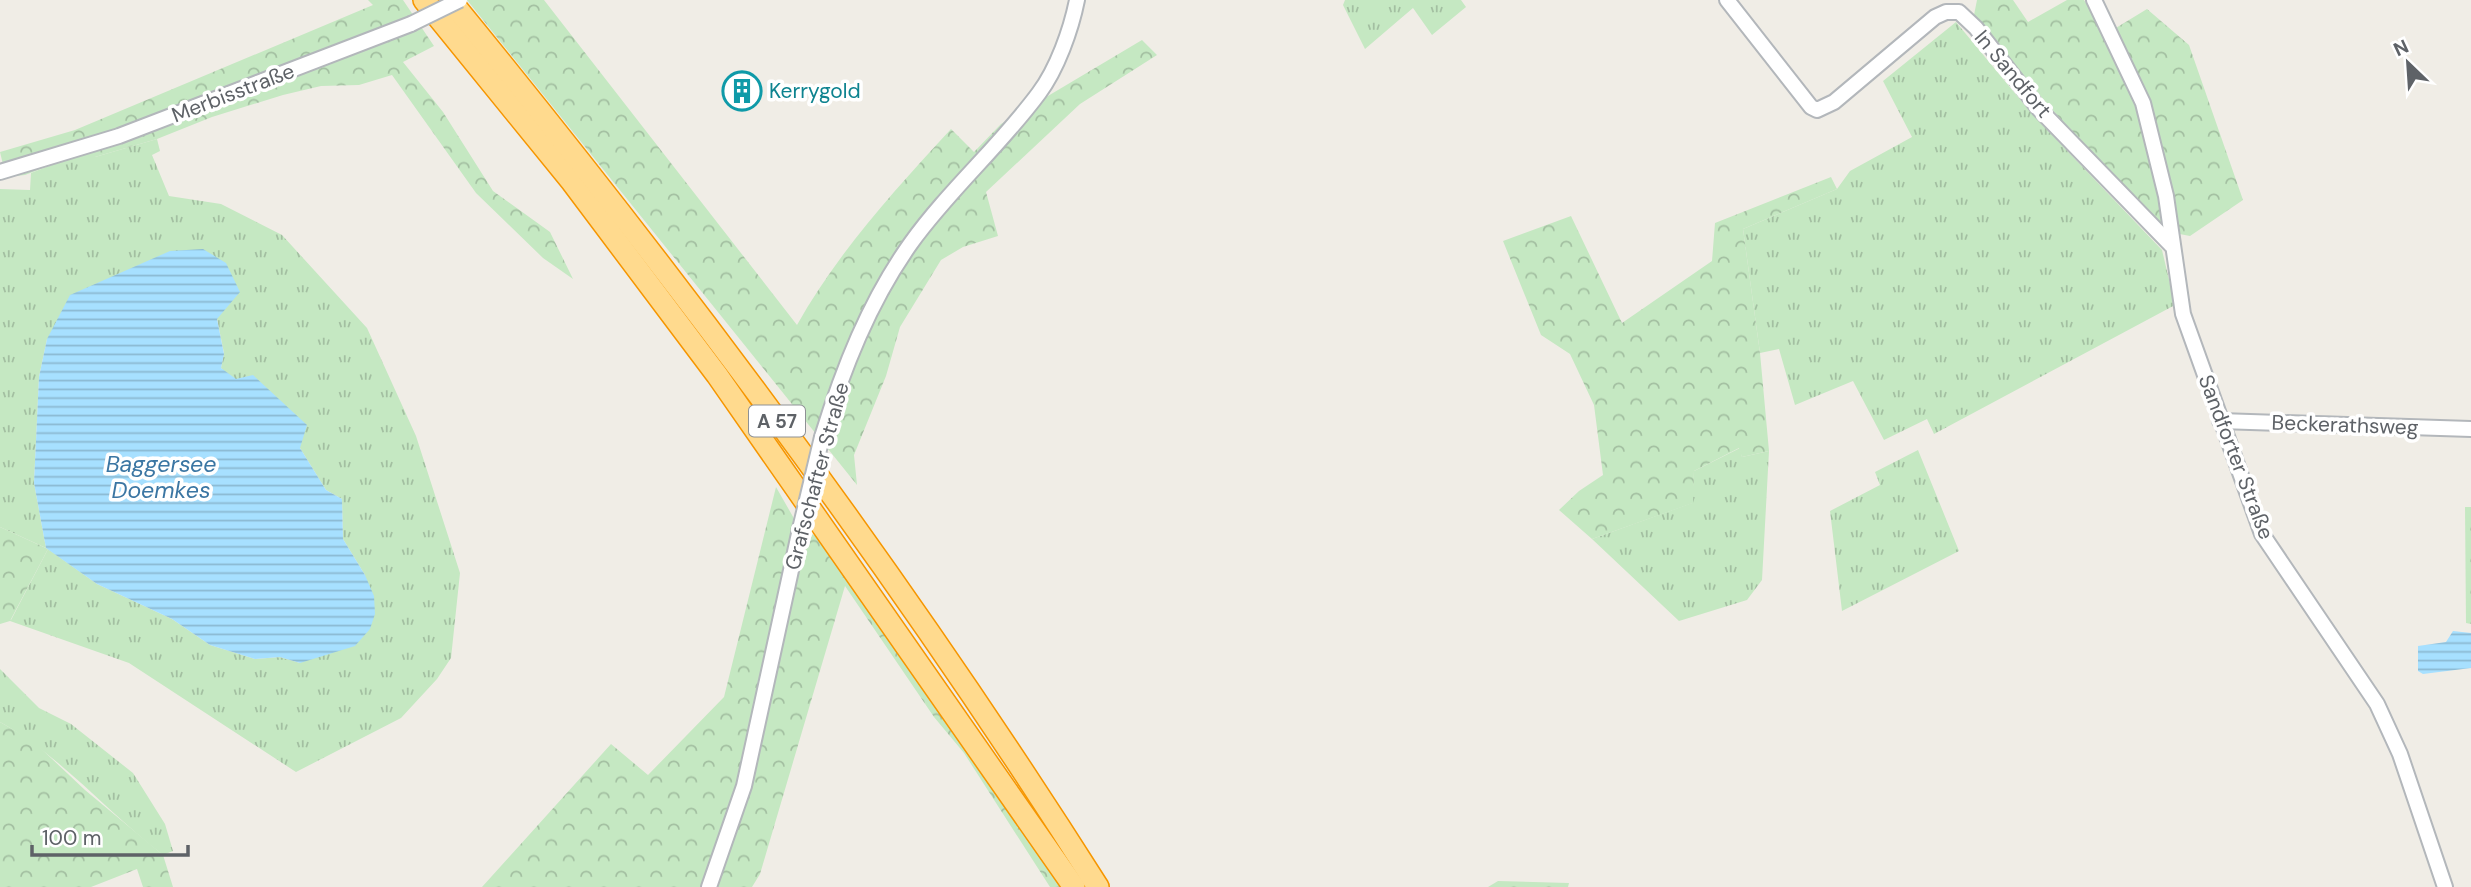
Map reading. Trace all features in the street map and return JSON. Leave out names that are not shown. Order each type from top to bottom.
[{"type":"highway","points":[[414,0],[473,62]]},
{"type":"highway","name":"A 57","points":[[424,0],[572,182],[717,375],[1074,887]]},
{"type":"highway","name":"A 57","points":[[450,0],[627,221],[847,517],[1098,887]]},
{"type":"street","name":"Merbisstraße","points":[[0,172],[119,136],[411,24],[460,0]]},
{"type":"street","name":"Grafschafter Straße","points":[[709,887],[744,786],[822,437],[847,362],[869,314],[909,246],[963,178],[1040,92],[1061,48],[1077,0]]},
{"type":"street","name":"In Sandfort","points":[[1727,0],[1816,110],[1834,102],[1935,17],[1946,12],[1959,12],[1976,28],[2039,108],[2171,245]]},
{"type":"street","name":"Sandforter Straße","points":[[2094,0],[2143,103],[2166,195],[2171,245],[2183,314],[2262,534],[2377,704],[2400,754],[2445,887]]},
{"type":"street","name":"Beckerathsweg","points":[[2220,421],[2471,429]]},
{"type":"green space","points":[[368,0],[403,0],[434,46],[403,62],[443,112],[493,191],[550,232],[573,279],[543,258],[476,193],[392,75],[359,85],[321,86],[283,95],[212,117],[157,139],[95,157],[72,157],[25,175],[6,177],[0,152],[75,130],[373,5]]},
{"type":"green space","points":[[467,0],[544,0],[797,325],[849,247],[951,129],[974,152],[1001,124],[1142,40],[1157,55],[1080,104],[986,192],[998,236],[963,247],[941,260],[900,327],[886,376],[854,455],[857,485]]},
{"type":"green space","points":[[1345,0],[1461,0],[1466,7],[1432,35],[1413,8],[1365,49],[1343,5]]},
{"type":"green space","points":[[1977,0],[2013,0],[2028,22],[2067,0],[2084,0],[2106,34],[2147,9],[2189,45],[2243,200],[2190,236],[2164,231],[2144,214],[2007,58],[1974,15]]},
{"type":"green space","points":[[1956,22],[2033,115],[2162,250],[2175,305],[1934,434],[1927,419],[1884,440],[1853,381],[1795,405],[1779,349],[1760,353],[1743,229],[1837,189],[1850,171],[1912,137],[1883,81]]},
{"type":"green space","points":[[157,139],[160,151],[152,155],[169,196],[221,204],[282,235],[367,328],[416,436],[460,573],[451,658],[437,679],[401,718],[296,772],[129,663],[10,621],[0,624],[0,613],[11,620],[48,549],[97,584],[172,619],[210,645],[255,659],[280,657],[300,663],[365,575],[343,539],[342,499],[326,490],[300,448],[221,368],[224,353],[217,319],[47,339],[39,377],[34,483],[46,548],[0,527],[0,189],[30,190],[31,173],[72,157],[95,157]]},
{"type":"green space","points":[[1831,177],[1837,189],[1743,229],[1760,353],[1769,451],[1742,457],[1739,448],[1694,471],[1693,503],[1592,539],[1559,510],[1579,491],[1603,475],[1594,405],[1570,354],[1541,335],[1503,241],[1571,216],[1622,323],[1712,261],[1715,223]]},
{"type":"green space","points":[[1740,448],[1742,457],[1769,451],[1762,580],[1747,600],[1679,621],[1592,539],[1692,503],[1694,471]]},
{"type":"green space","points":[[1918,450],[1959,551],[1842,611],[1830,511],[1880,485],[1875,472]]},
{"type":"green space","points":[[776,487],[800,529],[836,545],[1064,887],[1050,887],[964,753],[934,717],[845,586],[760,874],[752,887],[482,887],[611,744],[648,775],[724,697]]},
{"type":"green space","points":[[2465,507],[2471,507],[2471,624],[2466,623]]},
{"type":"green space","points":[[0,527],[48,549],[10,621],[0,614]]},
{"type":"green space","points":[[0,669],[39,708],[71,724],[133,773],[165,824],[173,851],[163,855],[64,768],[0,722]]},
{"type":"green space","points":[[0,722],[33,741],[85,790],[163,855],[173,887],[143,887],[137,869],[91,887],[0,887]]},
{"type":"green space","points":[[1498,881],[1569,883],[1568,887],[1488,887]]},
{"type":"water","name":"Baggersee Doemkes","points":[[203,249],[226,263],[240,292],[217,319],[224,354],[221,368],[236,379],[253,375],[307,425],[300,448],[326,490],[342,499],[343,539],[365,575],[374,596],[375,614],[370,629],[355,646],[300,663],[280,657],[255,659],[210,645],[172,619],[97,584],[46,548],[34,483],[39,377],[47,339],[70,295],[170,251]]},
{"type":"water","points":[[2453,631],[2471,633],[2471,668],[2423,674],[2418,671],[2418,646],[2446,642]]},
{"type":"place","name":"Kerrygold","points":[[742,91]]}]
